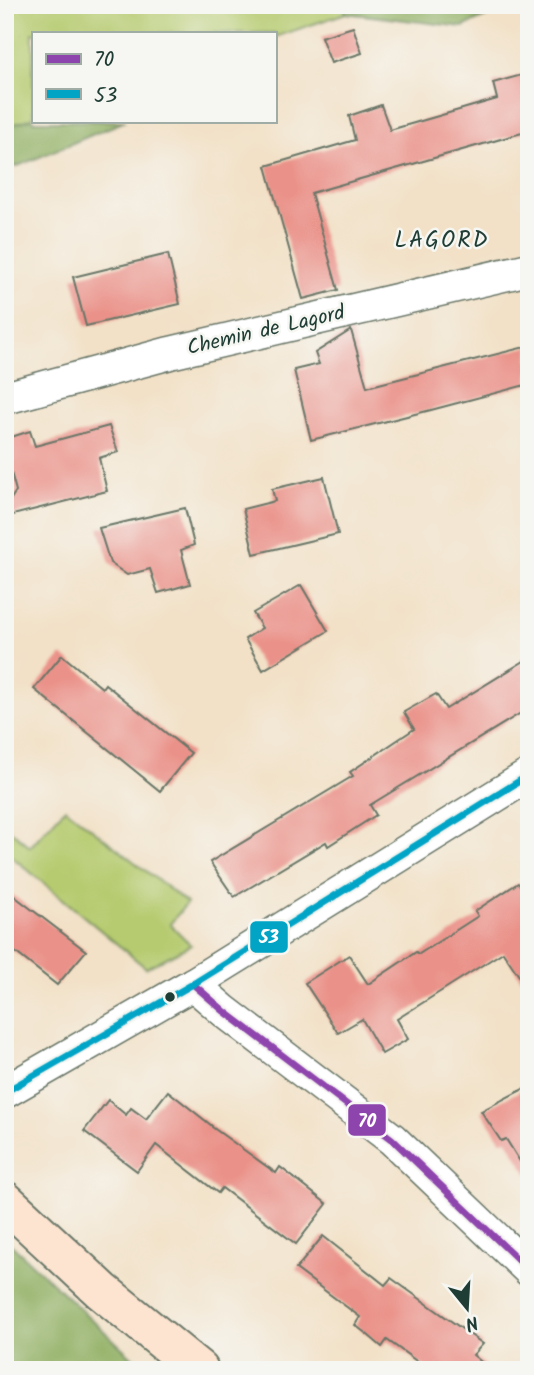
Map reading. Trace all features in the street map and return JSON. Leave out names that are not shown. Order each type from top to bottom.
[{"type":"street","name":"Chemin de Lagord","points":[[5,398],[170,353],[529,269]]},
{"type":"street","points":[[5,1092],[193,984],[529,775]]},
{"type":"street","points":[[193,984],[224,1011],[393,1139],[529,1269]]},
{"type":"street","points":[[5,1201],[102,1291],[199,1370]]},
{"type":"green space","points":[[5,5],[344,5],[346,13],[276,37],[276,32],[32,32],[32,118],[5,127]]},
{"type":"green space","points":[[344,5],[512,5],[463,27],[346,13]]},
{"type":"green space","points":[[32,118],[32,122],[123,122],[16,167],[5,162],[5,127]]},
{"type":"green space","points":[[65,808],[187,903],[170,924],[191,945],[146,968],[5,851],[5,834],[9,829],[30,847]]},
{"type":"green space","points":[[5,1239],[146,1370],[5,1370]]},
{"type":"building","points":[[353,27],[362,53],[331,63],[321,37]]},
{"type":"building","points":[[529,73],[529,131],[311,193],[338,290],[303,299],[266,166],[355,140],[349,116],[381,105],[390,130],[497,99],[493,83]]},
{"type":"building","points":[[168,254],[180,304],[86,326],[73,277]]},
{"type":"building","points":[[351,330],[367,387],[529,346],[529,384],[311,440],[294,370],[319,364],[315,353]]},
{"type":"building","points":[[109,426],[118,452],[99,458],[107,491],[5,517],[5,508],[16,491],[5,450],[5,439],[30,431],[35,446]]},
{"type":"building","points":[[324,477],[338,534],[254,554],[243,509],[275,501],[272,489]]},
{"type":"building","points":[[185,508],[194,545],[181,550],[190,584],[158,593],[150,569],[127,575],[110,563],[99,528]]},
{"type":"building","points":[[301,585],[328,631],[263,670],[245,639],[262,628],[253,613]]},
{"type":"building","points":[[62,655],[102,688],[105,684],[191,753],[160,791],[34,689]]},
{"type":"building","points":[[529,658],[529,708],[370,805],[376,815],[328,846],[326,842],[234,897],[210,862],[353,776],[350,772],[414,729],[404,712],[436,694],[446,709]]},
{"type":"building","points":[[518,883],[529,897],[529,991],[503,952],[397,1019],[408,1039],[382,1054],[362,1019],[338,1033],[305,983],[349,955],[368,984],[478,916],[475,911]]},
{"type":"building","points":[[5,889],[86,951],[57,985],[5,944]]},
{"type":"building","points":[[529,1086],[529,1176],[506,1139],[501,1141],[481,1111]]},
{"type":"building","points":[[168,1091],[276,1173],[280,1167],[327,1204],[296,1244],[222,1188],[218,1193],[156,1145],[137,1171],[84,1131],[108,1100],[126,1115],[131,1108],[146,1119]]},
{"type":"building","points":[[323,1236],[385,1285],[391,1278],[483,1344],[473,1355],[491,1370],[429,1370],[387,1340],[382,1347],[355,1325],[360,1317],[296,1269]]},
{"type":"transit line","name":"53","points":[[5,1092],[193,984],[529,775]]},
{"type":"transit line","name":"70","points":[[193,984],[224,1011],[392,1139],[529,1270]]},
{"type":"district","name":"LAGORD","points":[[442,241]]}]
